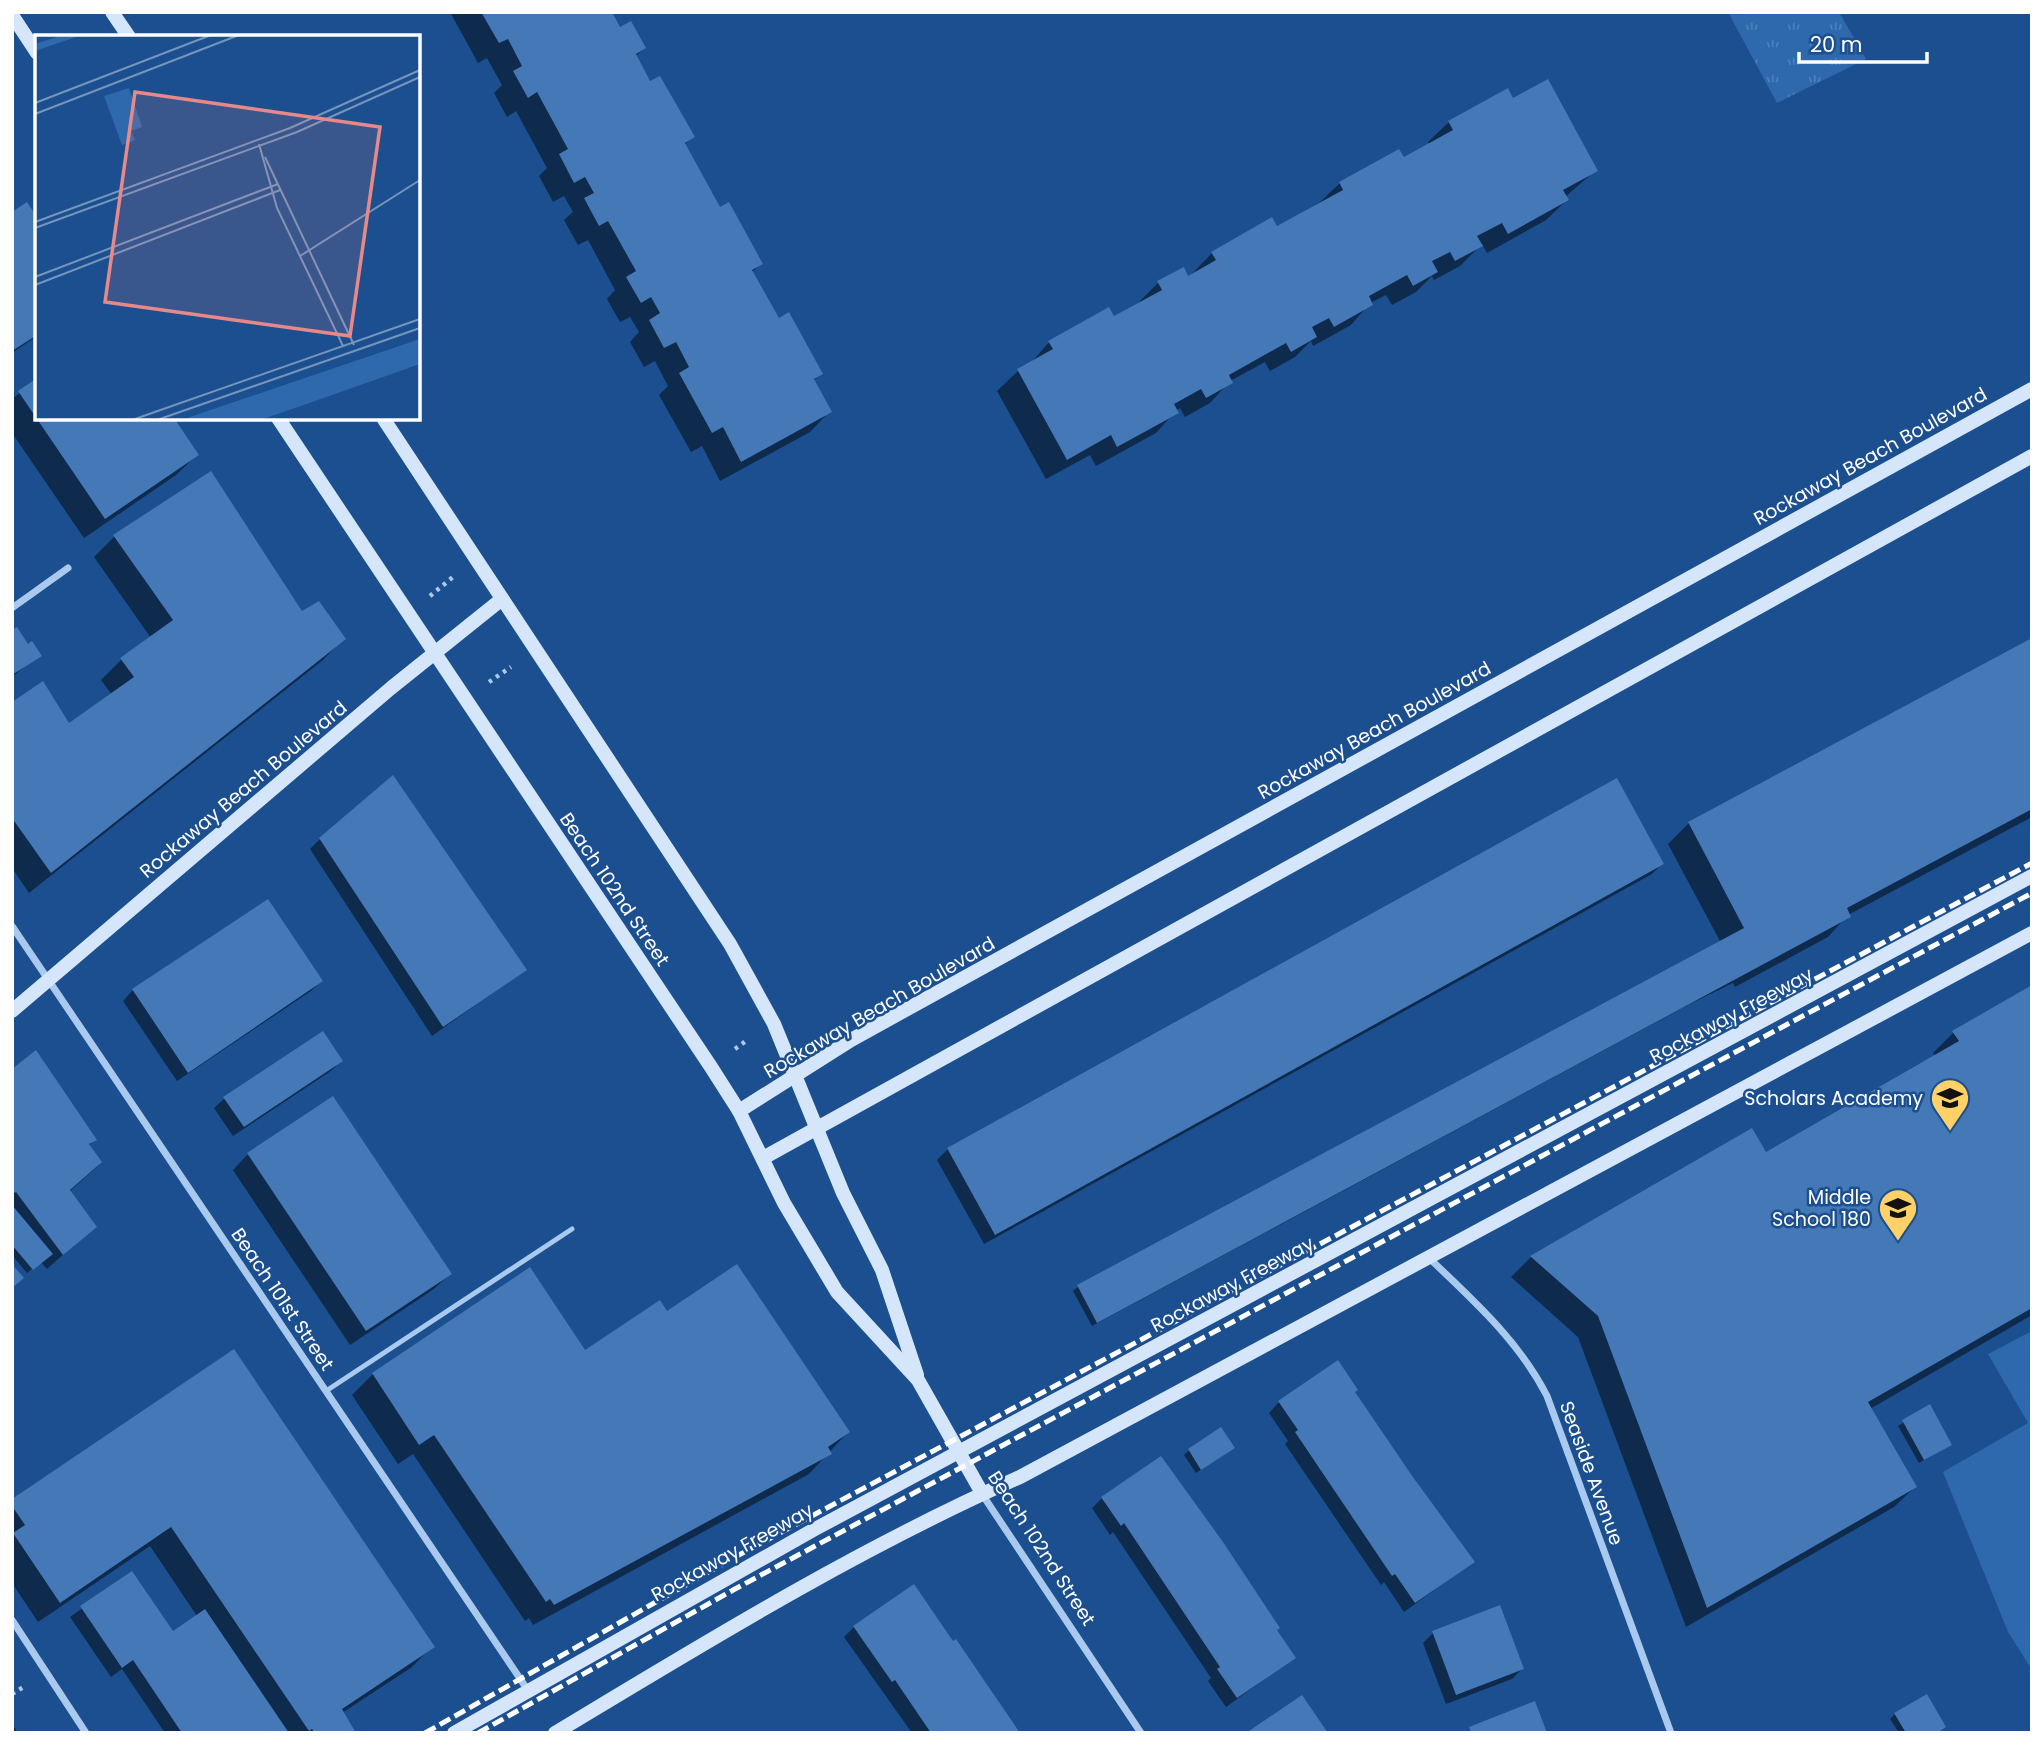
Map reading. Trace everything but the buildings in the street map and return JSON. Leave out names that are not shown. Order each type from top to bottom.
[{"type":"street","points":[[112,12],[128,35]]},
{"type":"street","points":[[12,15],[35,50]]},
{"type":"street","name":"Rockaway Beach Boulevard","points":[[738,1111],[851,1040],[2032,389]]},
{"type":"street","name":"Beach 102nd Street","points":[[279,420],[738,1111],[783,1203],[837,1292],[918,1380]]},
{"type":"street","name":"Beach 102nd Street","points":[[384,420],[744,967],[774,1024],[843,1193],[882,1270],[918,1380],[982,1493],[1140,1733]]},
{"type":"street","points":[[762,1158],[2032,456]]},
{"type":"street","points":[[12,608],[68,568]]},
{"type":"street","name":"Rockaway Beach Boulevard","points":[[12,1012],[435,652],[502,599]]},
{"type":"street","name":"Rockaway Freeway","points":[[454,1733],[527,1689],[959,1452],[2032,876]]},
{"type":"street","name":"Beach 101st Street","points":[[12,926],[527,1689]]},
{"type":"street","points":[[556,1733],[727,1631],[940,1513],[1020,1476],[2032,933]]},
{"type":"street","name":"Seaside Avenue","points":[[1428,1257],[1502,1330],[1536,1376],[1556,1417],[1671,1733]]},
{"type":"street","points":[[12,1620],[86,1733]]},
{"type":"lane","points":[[326,1391],[572,1229]]},
{"type":"path","points":[[422,603],[460,571]]},
{"type":"path","points":[[479,690],[511,667]]},
{"type":"path","points":[[731,1052],[746,1041]]},
{"type":"green space","points":[[1728,12],[1839,12],[1866,59],[1777,103]]},
{"type":"green space","points":[[2032,1331],[2032,1670],[2008,1632],[1943,1472],[2028,1423],[1988,1354]]},
{"type":"railway","points":[[425,1733],[737,1556],[2032,863]]},
{"type":"railway","points":[[478,1733],[735,1589],[2032,893]]},
{"type":"place","name":"Scholars Academy","points":[[1950,1132]]},
{"type":"place","name":"Middle School 180","points":[[1898,1242]]}]
